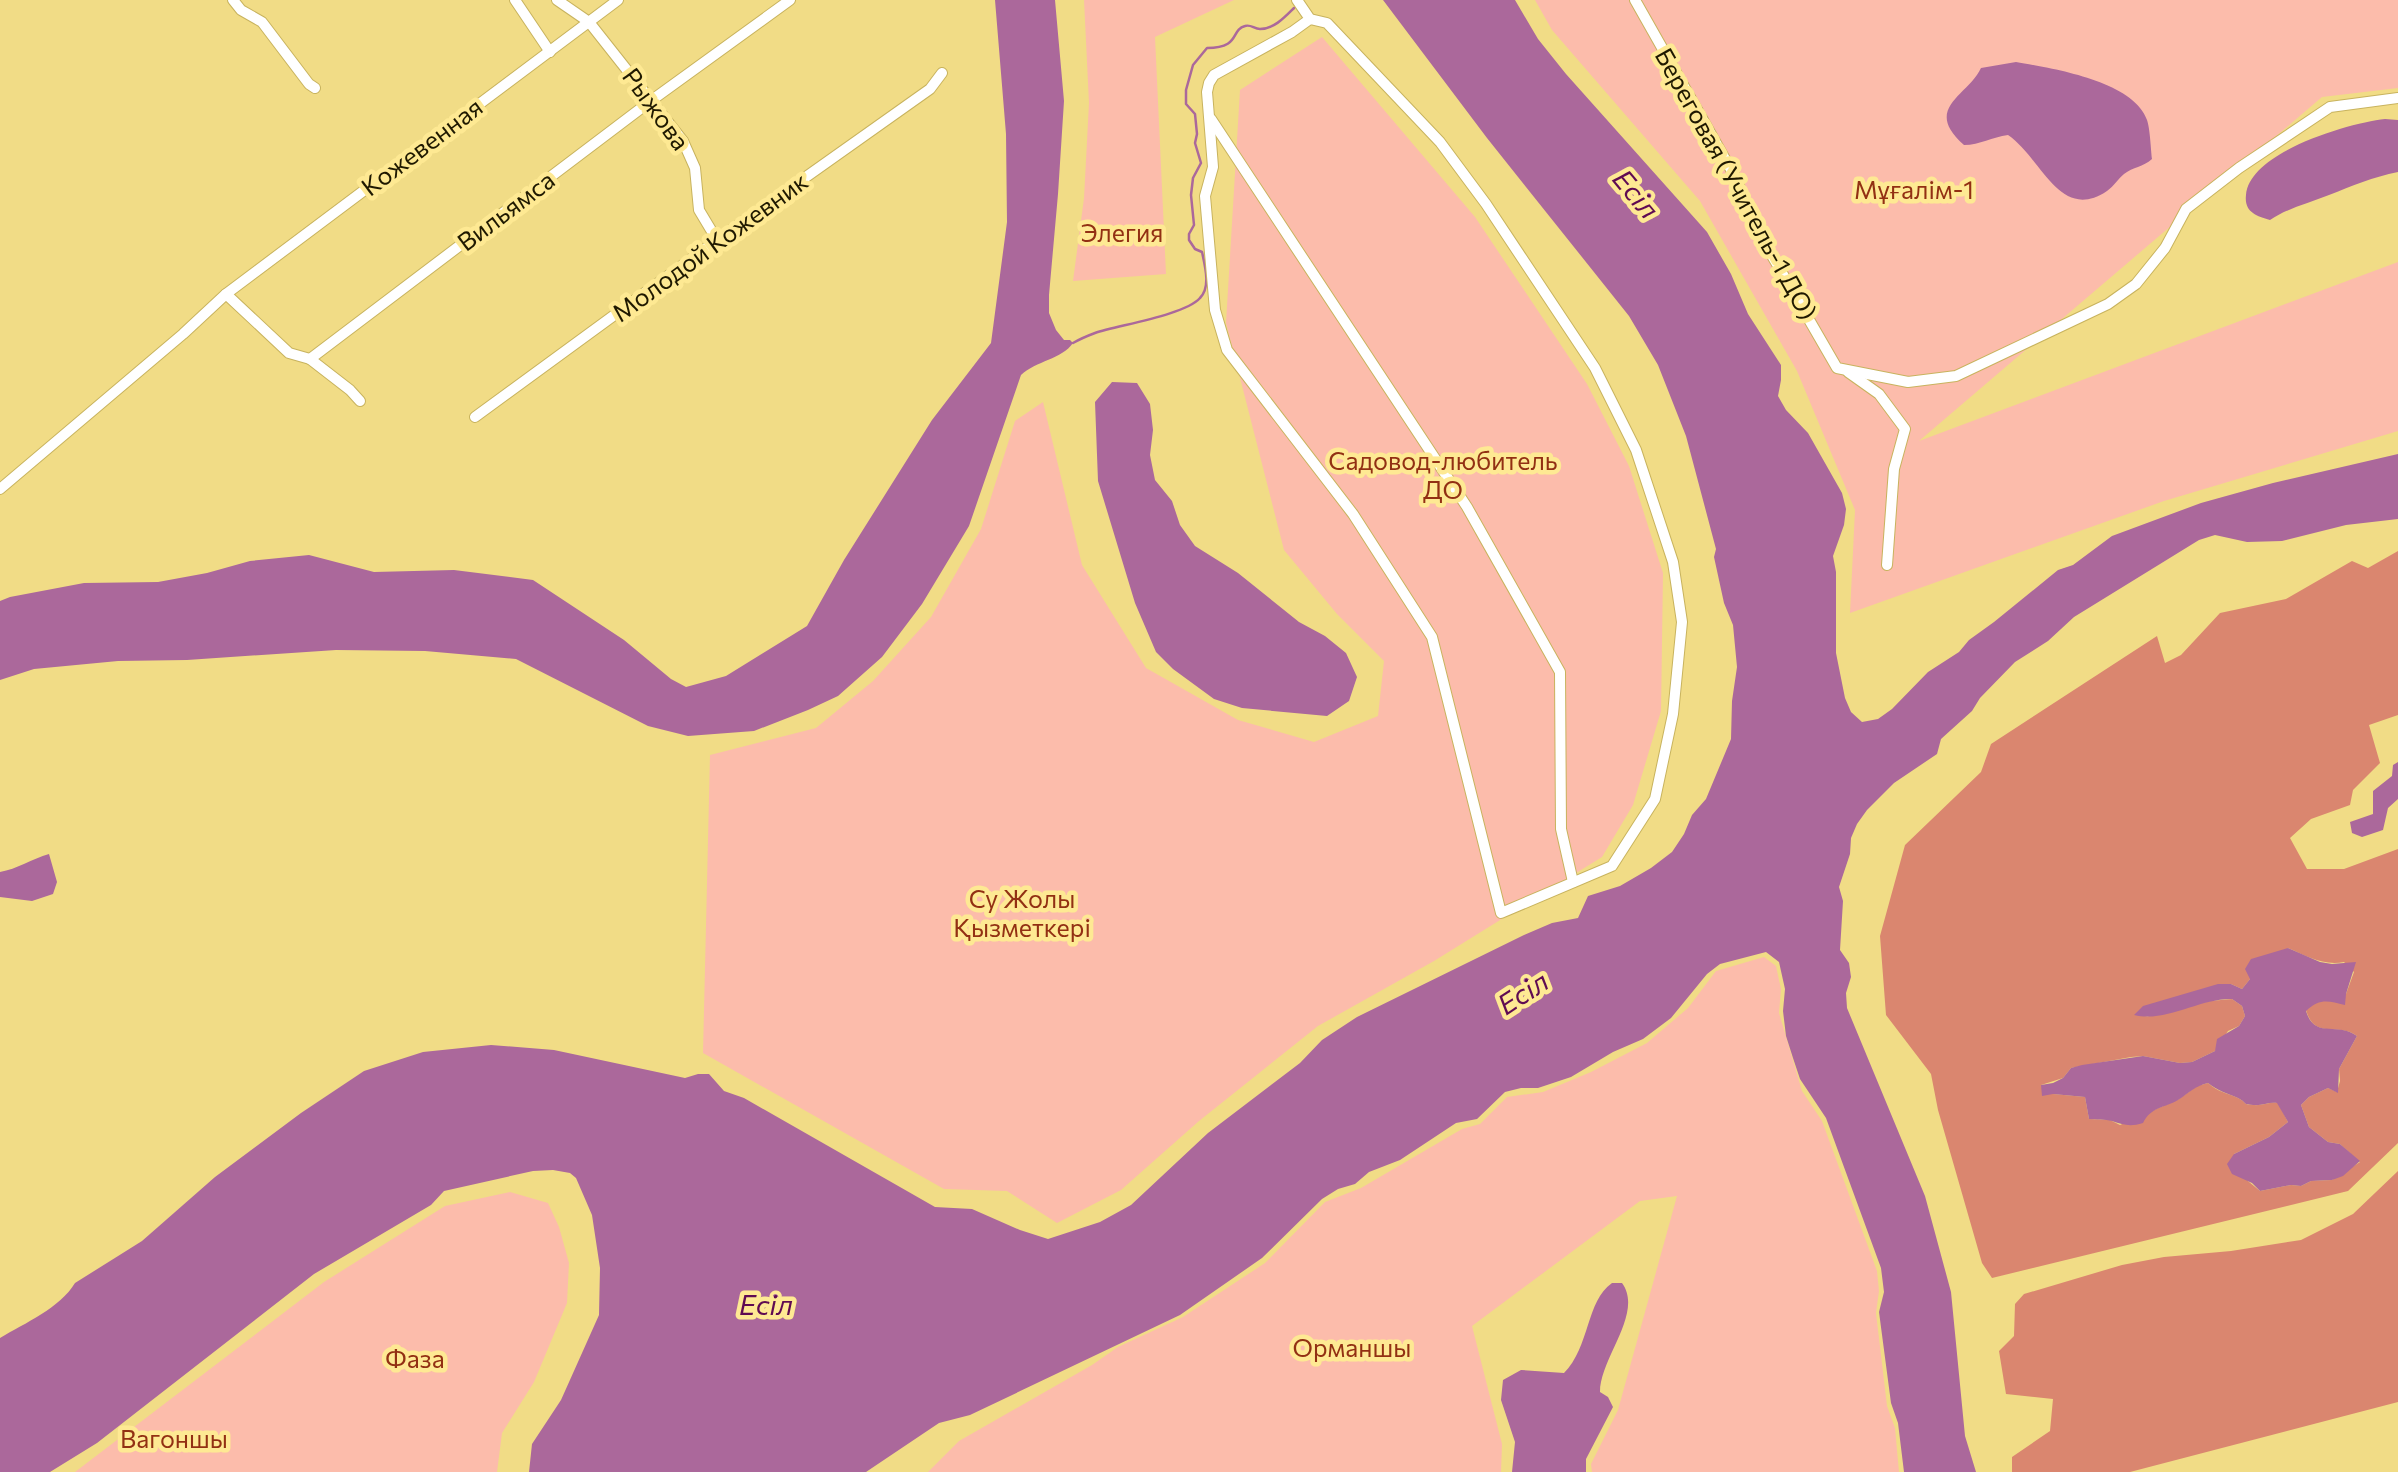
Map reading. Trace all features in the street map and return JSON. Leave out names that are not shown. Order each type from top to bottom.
[{"type":"street","points":[[232,0],[262,22],[315,88]]},
{"type":"street","points":[[516,0],[550,52]]},
{"type":"street","name":"Рыжова","points":[[557,0],[589,22],[688,150],[695,168],[698,210],[717,240]]},
{"type":"street","name":"Кожевенная","points":[[0,489],[226,294],[618,0]]},
{"type":"street","name":"Вильямса","points":[[310,359],[790,0]]},
{"type":"street","points":[[1297,0],[1310,19],[1326,23],[1440,142],[1486,204],[1595,368],[1636,450],[1673,562],[1682,622],[1673,714],[1655,799],[1612,866],[1501,913],[1432,636],[1353,514],[1227,350],[1215,310],[1205,196],[1213,167],[1206,92],[1214,75],[1310,19]]},
{"type":"street","name":"Береговая (Учитель-1 ДО)","points":[[1635,0],[1738,182],[1748,214],[1840,368]]},
{"type":"street","name":"Молодой Кожевник","points":[[475,417],[930,90],[942,74]]},
{"type":"street","points":[[1840,368],[1908,382],[1956,376],[2108,304],[2136,284],[2165,248],[2186,209],[2239,168],[2330,107],[2398,98]]},
{"type":"street","points":[[1210,118],[1467,508],[1560,672],[1561,828],[1573,882]]},
{"type":"street","points":[[226,294],[289,353],[310,359],[360,401]]},
{"type":"street","points":[[1840,368],[1880,394],[1905,429],[1894,469],[1887,565]]},
{"type":"green space","name":"Элегия","points":[[1084,0],[1234,0],[1155,37],[1166,274],[1073,281],[1084,198],[1089,103]]},
{"type":"green space","name":"Мұғалім-1","points":[[1535,0],[2398,0],[2398,88],[2322,97],[1919,441],[2398,262],[2398,431],[2164,501],[1850,613],[1855,510],[1797,371],[1700,201],[1552,30]]},
{"type":"green space","points":[[1322,37],[1475,217],[1587,384],[1629,466],[1663,573],[1661,711],[1633,805],[1602,857],[1434,961],[1318,1026],[1199,1121],[1121,1190],[1057,1223],[1007,1191],[944,1189],[703,1053],[710,755],[816,728],[873,681],[931,617],[981,529],[1015,421],[1043,402],[1082,565],[1146,668],[1238,720],[1314,742],[1378,716],[1384,661],[1337,614],[1284,550],[1226,323],[1240,90]]},
{"type":"green space","name":"Орманшы","points":[[1764,957],[1776,966],[1781,989],[1779,1013],[1802,1091],[1822,1121],[1877,1271],[1876,1313],[1899,1472],[1592,1472],[1591,1464],[1618,1410],[1677,1196],[1640,1201],[1472,1326],[1502,1444],[1501,1472],[928,1472],[959,1441],[1118,1347],[1183,1317],[1265,1263],[1325,1202],[1361,1188],[1462,1129],[1480,1124],[1507,1097],[1543,1092],[1647,1043],[1688,1008],[1716,971]]},
{"type":"green space","name":"Фаза","points":[[510,1192],[548,1203],[569,1263],[567,1303],[534,1382],[502,1433],[497,1472],[75,1472],[324,1282],[445,1206]]},
{"type":"shaded area","points":[[2398,551],[2398,715],[2369,725],[2380,763],[2353,790],[2350,805],[2311,819],[2290,838],[2307,869],[2344,869],[2398,849],[2398,1143],[2348,1191],[1992,1278],[1982,1263],[1931,1074],[1886,1015],[1880,936],[1905,845],[1981,772],[1991,744],[2157,636],[2165,663],[2181,655],[2220,613],[2286,599],[2352,561],[2368,568]],"holes":[[[2288,948],[2322,961],[2344,962],[2354,972],[2346,994],[2314,1003],[2306,1010],[2315,1025],[2357,1036],[2339,1069],[2337,1092],[2328,1088],[2301,1105],[2309,1127],[2328,1142],[2340,1144],[2360,1162],[2332,1180],[2260,1191],[2243,1177],[2234,1154],[2269,1137],[2288,1122],[2278,1103],[2247,1104],[2208,1083],[2120,1125],[2110,1120],[2089,1119],[2085,1097],[2053,1094],[2041,1085],[2063,1078],[2071,1068],[2143,1056],[2192,1062],[2215,1051],[2228,1031],[2239,1026],[2245,1016],[2242,1006],[2232,999],[2145,1017],[2231,984],[2242,989]]]},
{"type":"shaded area","points":[[2398,1171],[2398,1402],[2130,1472],[2012,1472],[2012,1457],[2050,1431],[2053,1399],[2006,1394],[1999,1351],[2014,1336],[2015,1304],[2024,1294],[2122,1265],[2301,1240],[2353,1214]]},
{"type":"water","points":[[995,0],[1055,0],[1064,101],[1049,313],[1064,340],[1073,343],[1021,375],[969,526],[922,604],[882,657],[838,696],[754,731],[688,736],[648,726],[516,659],[425,651],[336,650],[118,661],[34,669],[0,680],[0,601],[84,583],[158,582],[250,561],[309,555],[374,572],[454,570],[533,580],[686,687],[726,676],[807,626],[932,420],[991,343],[1007,222],[1006,134]]},
{"type":"water","name":"Есіл","points":[[1383,0],[1515,0],[1538,39],[1566,74],[1707,232],[1748,314],[1781,365],[1778,396],[1808,433],[1842,493],[1844,525],[1833,556],[1836,653],[1845,698],[1851,712],[1862,722],[1878,719],[1892,709],[1928,672],[1959,652],[2058,570],[2073,565],[2112,536],[2201,503],[2398,454],[2398,519],[2346,525],[2282,541],[2247,542],[2215,535],[2199,540],[2074,617],[2048,641],[2015,662],[1941,739],[1937,754],[1894,783],[1867,810],[1851,838],[1839,887],[1843,901],[1840,950],[1849,963],[1851,977],[1847,1008],[1925,1196],[1951,1292],[1965,1436],[1976,1472],[1904,1472],[1879,1312],[1884,1292],[1881,1268],[1826,1118],[1800,1079],[1786,1036],[1785,989],[1779,962],[1766,952],[1720,964],[1671,1018],[1643,1039],[1571,1077],[1538,1088],[1505,1092],[1477,1119],[1456,1123],[1400,1160],[1338,1189],[1322,1199],[1262,1258],[1180,1315],[970,1415],[939,1423],[866,1472],[529,1472],[532,1444],[561,1400],[599,1315],[600,1268],[592,1215],[576,1178],[553,1170],[444,1191],[431,1205],[314,1274],[97,1443],[50,1472],[0,1472],[0,1338],[31,1321],[75,1283],[142,1241],[215,1177],[364,1071],[423,1052],[491,1045],[554,1050],[685,1078],[709,1074],[724,1091],[744,1098],[935,1207],[972,1209],[1048,1239],[1100,1222],[1131,1205],[1208,1133],[1300,1063],[1322,1040],[1357,1017],[1524,935],[1552,923],[1578,918],[1588,896],[1620,886],[1672,852],[1692,815],[1706,799],[1731,739],[1737,667],[1733,625],[1724,603],[1714,557],[1716,549],[1686,436],[1658,365],[1629,316]]},
{"type":"water","points":[[2016,62],[2090,79],[2126,95],[2147,120],[2152,159],[2124,174],[2107,191],[2090,199],[2076,199],[2052,184],[2008,135],[1964,145],[1947,121],[1952,103],[1981,68]]},
{"type":"water","points":[[2385,119],[2398,120],[2398,172],[2354,185],[2270,220],[2249,209],[2246,195],[2251,180],[2282,153],[2326,133]]},
{"type":"water","points":[[1112,382],[1137,383],[1150,404],[1150,455],[1155,480],[1172,501],[1180,525],[1195,546],[1346,653],[1357,677],[1349,701],[1327,716],[1242,708],[1214,699],[1156,652],[1135,603],[1098,481],[1095,402]]},
{"type":"water","points":[[2398,762],[2398,799],[2388,808],[2383,830],[2362,837],[2352,833],[2350,822],[2373,814],[2373,791],[2392,776],[2393,765]]},
{"type":"water","points":[[49,854],[57,882],[53,894],[32,901],[0,897],[0,872]]},
{"type":"water","points":[[2288,948],[2320,962],[2356,962],[2345,1005],[2324,1002],[2306,1011],[2321,1028],[2357,1036],[2339,1069],[2338,1093],[2328,1088],[2301,1105],[2309,1127],[2328,1142],[2340,1144],[2360,1161],[2343,1176],[2260,1191],[2232,1174],[2227,1164],[2234,1154],[2269,1137],[2288,1122],[2277,1103],[2247,1104],[2208,1083],[2134,1125],[2089,1119],[2085,1097],[2042,1096],[2041,1085],[2053,1083],[2071,1068],[2082,1065],[2143,1056],[2192,1062],[2215,1051],[2217,1039],[2239,1026],[2245,1016],[2242,1006],[2232,999],[2158,1016],[2134,1015],[2143,1006],[2218,984],[2242,989],[2250,979],[2245,969],[2251,959]]},
{"type":"water","points":[[1612,1283],[1622,1283],[1628,1308],[1600,1392],[1613,1407],[1586,1459],[1586,1472],[1512,1472],[1515,1442],[1501,1400],[1503,1380],[1521,1370],[1564,1373],[1579,1350],[1597,1301]]},
{"type":"waterway","points":[[1073,343],[1095,333],[1181,310],[1200,298],[1206,276],[1202,252],[1189,240],[1194,225],[1193,178],[1201,163],[1195,143],[1195,114],[1186,104],[1193,65],[1207,48],[1230,42],[1240,28],[1270,27],[1294,8]]},
{"type":"park label","name":"Садовод-любитель ДО","points":[[1443,476]]},
{"type":"park label","name":"Су Жолы Қызметкері","points":[[1022,914]]},
{"type":"park label","name":"Вагоншы","points":[[174,1439]]}]
